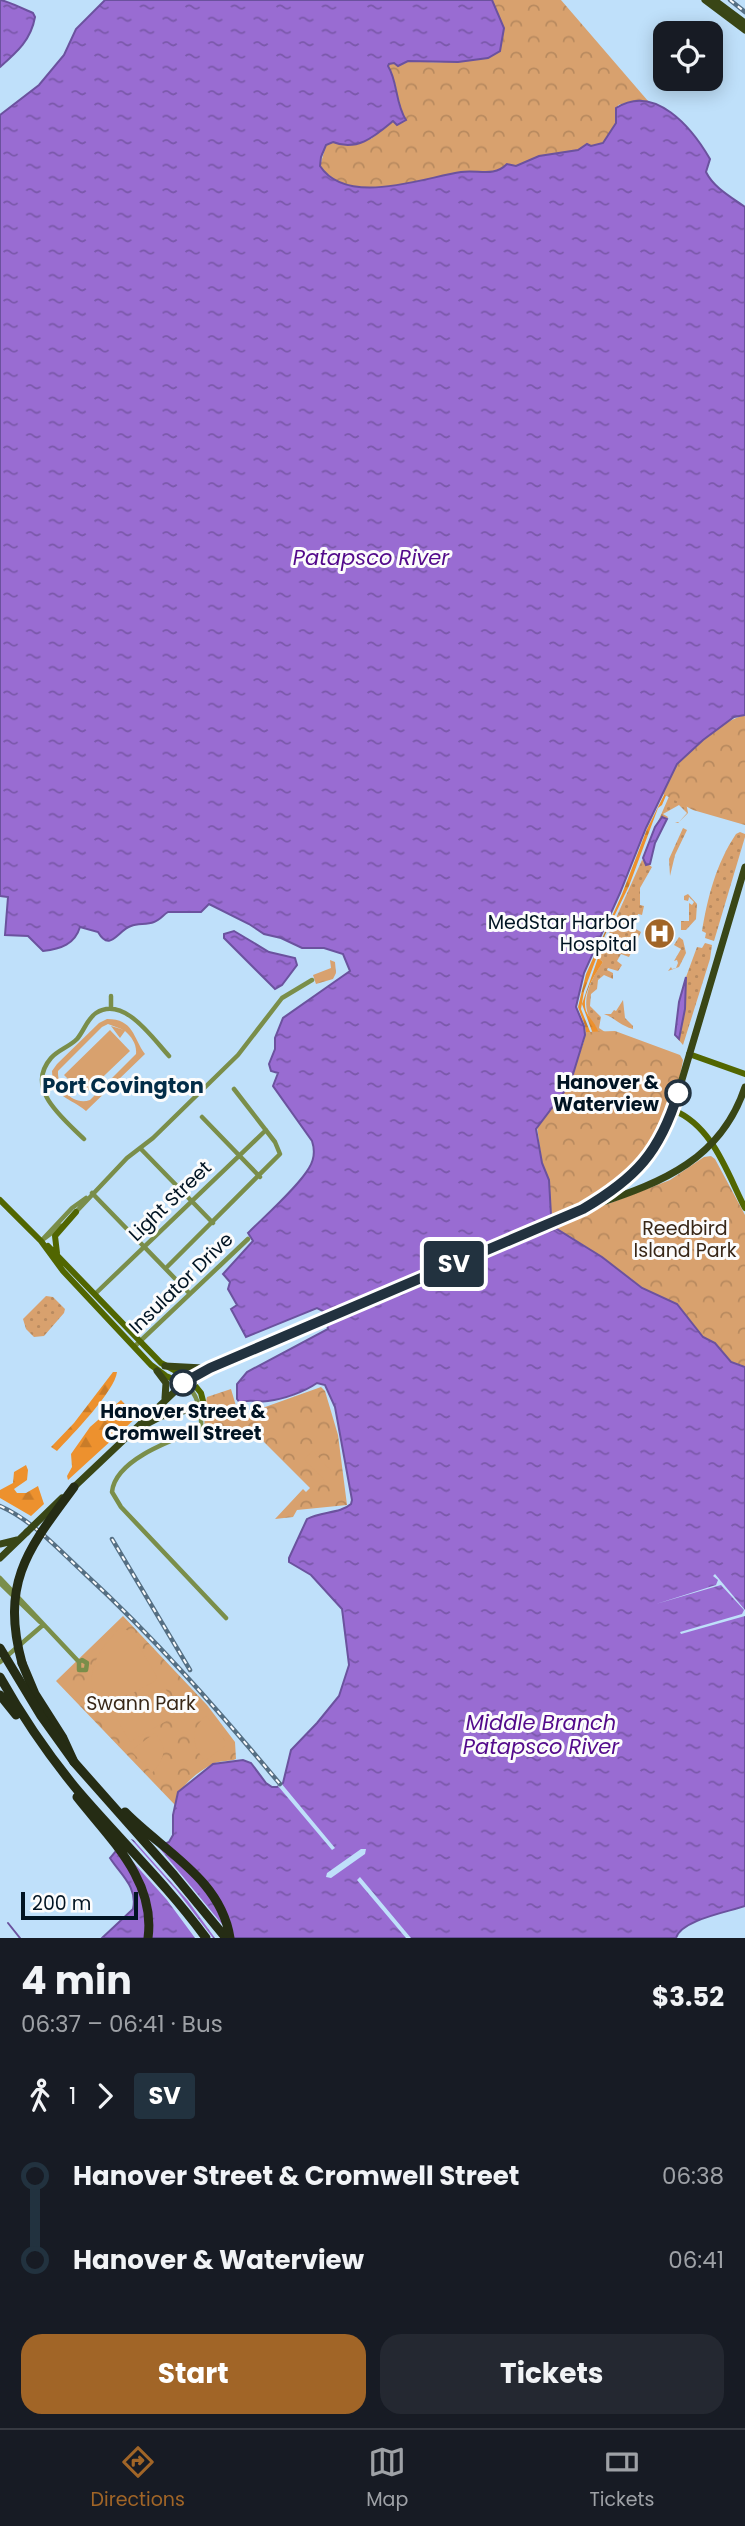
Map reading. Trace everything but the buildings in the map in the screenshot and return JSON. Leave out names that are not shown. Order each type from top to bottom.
[{"type":"highway","points":[[74,1487],[21,1558],[10,1605],[13,1638],[27,1676],[74,1762]]},
{"type":"highway","points":[[0,1648],[41,1716],[74,1762],[226,1938]]},
{"type":"highway","points":[[0,1677],[37,1737]]},
{"type":"highway","points":[[0,1695],[206,1938]]},
{"type":"highway","points":[[60,1768],[74,1794],[138,1878],[148,1905],[148,1938]]},
{"type":"highway","points":[[92,1784],[207,1886],[224,1914],[226,1938]]},
{"type":"highway","points":[[156,1877],[200,1938]]},
{"type":"main road","points":[[705,0],[745,30]]},
{"type":"main road","points":[[714,0],[745,23]]},
{"type":"main road","points":[[583,1209],[611,1192],[640,1168],[660,1140],[673,1110],[745,867]]},
{"type":"main road","points":[[0,1558],[186,1381],[252,1350],[669,1175],[693,1161],[712,1145],[733,1116],[745,1087]]},
{"type":"main road","points":[[165,1366],[210,1368]]},
{"type":"main road","points":[[157,1371],[166,1383],[165,1399]]},
{"type":"main road","points":[[127,1436],[159,1417],[199,1407]]},
{"type":"main road","points":[[0,1544],[21,1538]]},
{"type":"street","points":[[41,1241],[75,1212],[127,1158],[141,1149],[244,1048],[282,998],[312,980]]},
{"type":"street","points":[[111,996],[111,1009]]},
{"type":"street","points":[[84,1139],[46,1098],[42,1085],[43,1076],[52,1056],[75,1041],[99,1011],[111,1009],[137,1021],[169,1056]]},
{"type":"street","points":[[689,1054],[745,1074]]},
{"type":"street","points":[[166,1268],[260,1177],[280,1154],[266,1130],[234,1089]]},
{"type":"street","points":[[673,1110],[692,1120],[706,1135],[745,1208]]},
{"type":"street","points":[[202,1118],[260,1177]]},
{"type":"street","name":"Light Street","points":[[95,1294],[266,1130]]},
{"type":"street","points":[[141,1149],[213,1223]]},
{"type":"street","points":[[92,1192],[190,1294]]},
{"type":"street","points":[[41,1241],[72,1208],[87,1198]]},
{"type":"street","points":[[0,1200],[140,1342],[165,1366],[201,1393],[201,1429],[144,1454],[127,1467],[112,1486],[112,1492],[115,1501],[226,1618]]},
{"type":"street","points":[[57,1255],[55,1236],[75,1212]]},
{"type":"street","name":"Insulator Drive","points":[[134,1348],[248,1239]]},
{"type":"street","points":[[41,1241],[63,1271],[157,1371],[186,1381]]},
{"type":"street","points":[[0,1581],[79,1662]]},
{"type":"street","points":[[0,1662],[43,1625]]},
{"type":"green space","points":[[492,0],[561,0],[648,101],[618,105],[616,123],[603,143],[590,146],[587,144],[578,150],[539,156],[516,166],[507,164],[496,171],[461,172],[386,187],[348,185],[332,178],[320,166],[326,145],[371,139],[393,121],[396,123],[406,120],[401,112],[389,63],[470,60],[499,51],[504,28]]},
{"type":"green space","points":[[745,715],[745,825],[693,810],[663,794],[675,767],[690,749],[718,728]]},
{"type":"green space","points":[[679,765],[662,805],[658,808],[629,886],[605,935],[584,991],[581,1009],[591,1034],[578,1074],[566,1094],[586,1036],[578,1007],[586,974],[622,894],[647,829]]},
{"type":"green space","points":[[680,771],[688,813],[679,822],[687,813],[679,805],[663,814],[668,817],[662,818],[644,854]]},
{"type":"green space","points":[[683,828],[687,830],[675,855],[670,876],[669,859]]},
{"type":"green space","points":[[736,834],[745,834],[745,837],[714,941],[705,938],[706,933],[702,931],[707,905],[723,857]]},
{"type":"green space","points":[[642,860],[652,867],[640,888],[640,905],[644,906],[642,915],[638,914],[634,928],[641,932],[629,957],[621,954],[617,961],[622,965],[618,971],[608,968],[607,970],[613,973],[613,979],[604,975],[598,980],[597,989],[591,994],[590,1006],[601,1017],[599,1028],[605,1032],[550,1121],[596,1027],[587,1011],[587,994],[603,962],[598,958]]},
{"type":"green space","points":[[688,894],[697,904],[696,919],[686,930],[681,930],[681,921],[689,921],[689,903],[692,905],[694,902],[689,897],[688,901],[684,900],[684,896]]},
{"type":"green space","points":[[679,937],[683,940],[686,953],[679,967],[668,971],[671,967],[676,968],[678,963],[677,960],[674,961],[681,949],[674,945]]},
{"type":"green space","points":[[705,943],[712,945],[710,959],[683,1045],[677,1038],[685,1009],[686,977],[697,947],[702,948]]},
{"type":"green space","points":[[598,958],[603,962],[590,985],[585,1005],[599,1036],[593,1034],[582,1004]]},
{"type":"green space","points":[[330,960],[335,962],[336,973],[333,979],[316,984],[313,975],[331,968]]},
{"type":"green space","points":[[623,1000],[625,1018],[633,1029],[604,1014],[616,1011]]},
{"type":"green space","points":[[107,1019],[123,1022],[132,1030],[145,1054],[86,1111],[59,1092],[55,1087],[52,1071],[99,1023]],"holes":[[[108,1024],[124,1030],[111,1026],[120,1038],[125,1031],[130,1036],[135,1044],[136,1054],[90,1100],[78,1100],[67,1094],[60,1084],[58,1071],[102,1027]]]},
{"type":"green space","points":[[110,1030],[130,1051],[84,1095],[64,1075]]},
{"type":"green space","name":"Reedbird Island Park","points":[[615,1031],[680,1055],[683,1060],[677,1088],[661,1129],[646,1155],[616,1186],[608,1204],[670,1180],[704,1157],[711,1156],[715,1159],[745,1215],[745,1367],[731,1362],[715,1343],[703,1337],[677,1304],[642,1288],[587,1247],[557,1229],[551,1215],[549,1180],[542,1163],[537,1126],[564,1094],[584,1043],[585,1032]]},
{"type":"green space","points":[[46,1296],[53,1297],[65,1309],[64,1313],[44,1336],[34,1337],[26,1329],[23,1319]]},
{"type":"green space","points":[[113,1372],[117,1372],[109,1390],[92,1413],[57,1451],[51,1447],[74,1423]]},
{"type":"green space","points":[[321,1387],[325,1391],[338,1435],[347,1505],[297,1510],[293,1517],[275,1519],[303,1489],[306,1492],[310,1488],[260,1438],[205,1436],[204,1411],[207,1397],[231,1389],[236,1406],[246,1414]]},
{"type":"green space","points":[[121,1400],[137,1417],[68,1480],[67,1476],[72,1467],[71,1454],[90,1427]]},
{"type":"green space","points":[[313,1451],[333,1473],[325,1481],[304,1459]]},
{"type":"green space","points":[[26,1465],[27,1480],[14,1489],[17,1493],[26,1493],[38,1486],[44,1504],[31,1516],[0,1498],[0,1490],[13,1483],[14,1472]]},
{"type":"green space","name":"Swann Park","points":[[123,1616],[207,1705],[235,1742],[236,1759],[216,1763],[195,1776],[184,1786],[175,1805],[56,1681]]},
{"type":"green space","points":[[120,1628],[130,1631],[157,1677],[155,1681],[135,1692],[97,1707],[93,1695],[92,1674],[104,1646]]},
{"type":"green space","points":[[165,1688],[180,1713],[130,1742],[115,1716]]},
{"type":"green space","points":[[206,1716],[226,1745],[205,1761],[197,1750],[194,1738],[197,1727]]},
{"type":"green space","points":[[155,1733],[162,1743],[163,1753],[160,1763],[152,1773],[133,1753],[133,1749]]},
{"type":"water","points":[[0,0],[33,13],[35,17],[27,39],[0,67]]},
{"type":"water","name":"Patapsco River","points":[[105,0],[492,0],[504,28],[500,51],[488,58],[458,62],[408,61],[398,66],[389,64],[406,120],[397,125],[393,121],[358,144],[342,145],[333,142],[326,145],[320,166],[332,178],[348,185],[386,187],[467,171],[496,171],[507,164],[516,166],[539,156],[578,150],[587,144],[591,146],[603,143],[616,123],[616,108],[630,102],[645,101],[658,105],[683,123],[710,159],[706,172],[709,178],[723,192],[745,207],[745,715],[734,717],[677,764],[646,828],[584,973],[576,1007],[585,1035],[570,1084],[536,1129],[542,1163],[549,1180],[551,1215],[557,1229],[602,1257],[642,1288],[677,1304],[703,1337],[715,1343],[731,1362],[745,1367],[745,1906],[686,1926],[676,1938],[102,1938],[133,1909],[131,1887],[110,1858],[121,1845],[131,1840],[156,1848],[169,1842],[173,1835],[173,1815],[178,1792],[213,1764],[243,1760],[251,1763],[272,1787],[283,1783],[291,1750],[339,1696],[349,1665],[342,1609],[311,1575],[289,1562],[289,1558],[307,1519],[347,1507],[352,1500],[335,1407],[325,1385],[317,1383],[300,1392],[274,1400],[240,1403],[237,1399],[237,1384],[247,1372],[328,1329],[325,1312],[317,1308],[246,1337],[231,1309],[237,1305],[228,1289],[230,1282],[223,1274],[253,1241],[248,1233],[297,1184],[312,1162],[312,1141],[273,1086],[278,1073],[271,1071],[269,1064],[283,1018],[350,971],[343,954],[324,948],[302,948],[281,938],[264,934],[209,904],[201,912],[168,912],[154,922],[126,928],[110,940],[102,938],[98,932],[80,927],[71,942],[50,950],[43,951],[28,936],[5,935],[8,897],[0,896],[0,115],[39,85],[64,55],[76,29]]},
{"type":"water","points":[[662,817],[667,819],[655,843],[650,864],[646,865],[643,858],[655,827]]},
{"type":"water","points":[[234,931],[269,952],[295,958],[297,965],[282,985],[275,989],[224,938],[224,934]]},
{"type":"water","points":[[686,977],[685,1009],[679,1039],[675,1035],[679,1002]]},
{"type":"pier","points":[[554,1214],[559,1226],[325,1326],[321,1313]]},
{"type":"pier","points":[[715,1574],[745,1610],[745,1616],[681,1634],[680,1632],[742,1614],[744,1610],[721,1585],[656,1604],[716,1585],[718,1580],[713,1576]]},
{"type":"pier","points":[[281,1783],[335,1848],[332,1850],[278,1786]]},
{"type":"pier","points":[[130,1836],[156,1844],[161,1842],[202,1876],[222,1903],[233,1938],[215,1938],[188,1901]],"holes":[[[156,1844],[205,1886],[220,1910],[226,1929]]]},
{"type":"pier","points":[[129,1837],[177,1891],[213,1938],[195,1938],[167,1900],[117,1844]]},
{"type":"pier","points":[[117,1844],[146,1890],[151,1938],[146,1938],[147,1919],[141,1890],[113,1848]]},
{"type":"pier","points":[[361,1849],[366,1849],[365,1854],[331,1878],[326,1877],[327,1873]]},
{"type":"pier","points":[[360,1877],[411,1938],[406,1938],[357,1880]]},
{"type":"waterway","points":[[8,1923],[20,1938]]},
{"type":"railway","points":[[730,0],[745,12]]},
{"type":"railway","points":[[0,1506],[23,1519],[44,1536],[135,1622],[280,1784]]},
{"type":"railway","points":[[112,1539],[190,1670]]},
{"type":"bus line","name":"SV","points":[[183,1383],[210,1368],[583,1209],[620,1186],[647,1160],[667,1127],[678,1093]]},
{"type":"place","name":"MedStar Harbor Hospital","points":[[660,933]]},
{"type":"place","name":"Hanover & Waterview","points":[[678,1093]]},
{"type":"place","name":"Hanover Street & Cromwell Street","points":[[183,1383]]},
{"type":"district","name":"Port Covington","points":[[123,1085]]},
{"type":"water label","name":"Middle Branch Patapsco River","points":[[541,1734]]}]
